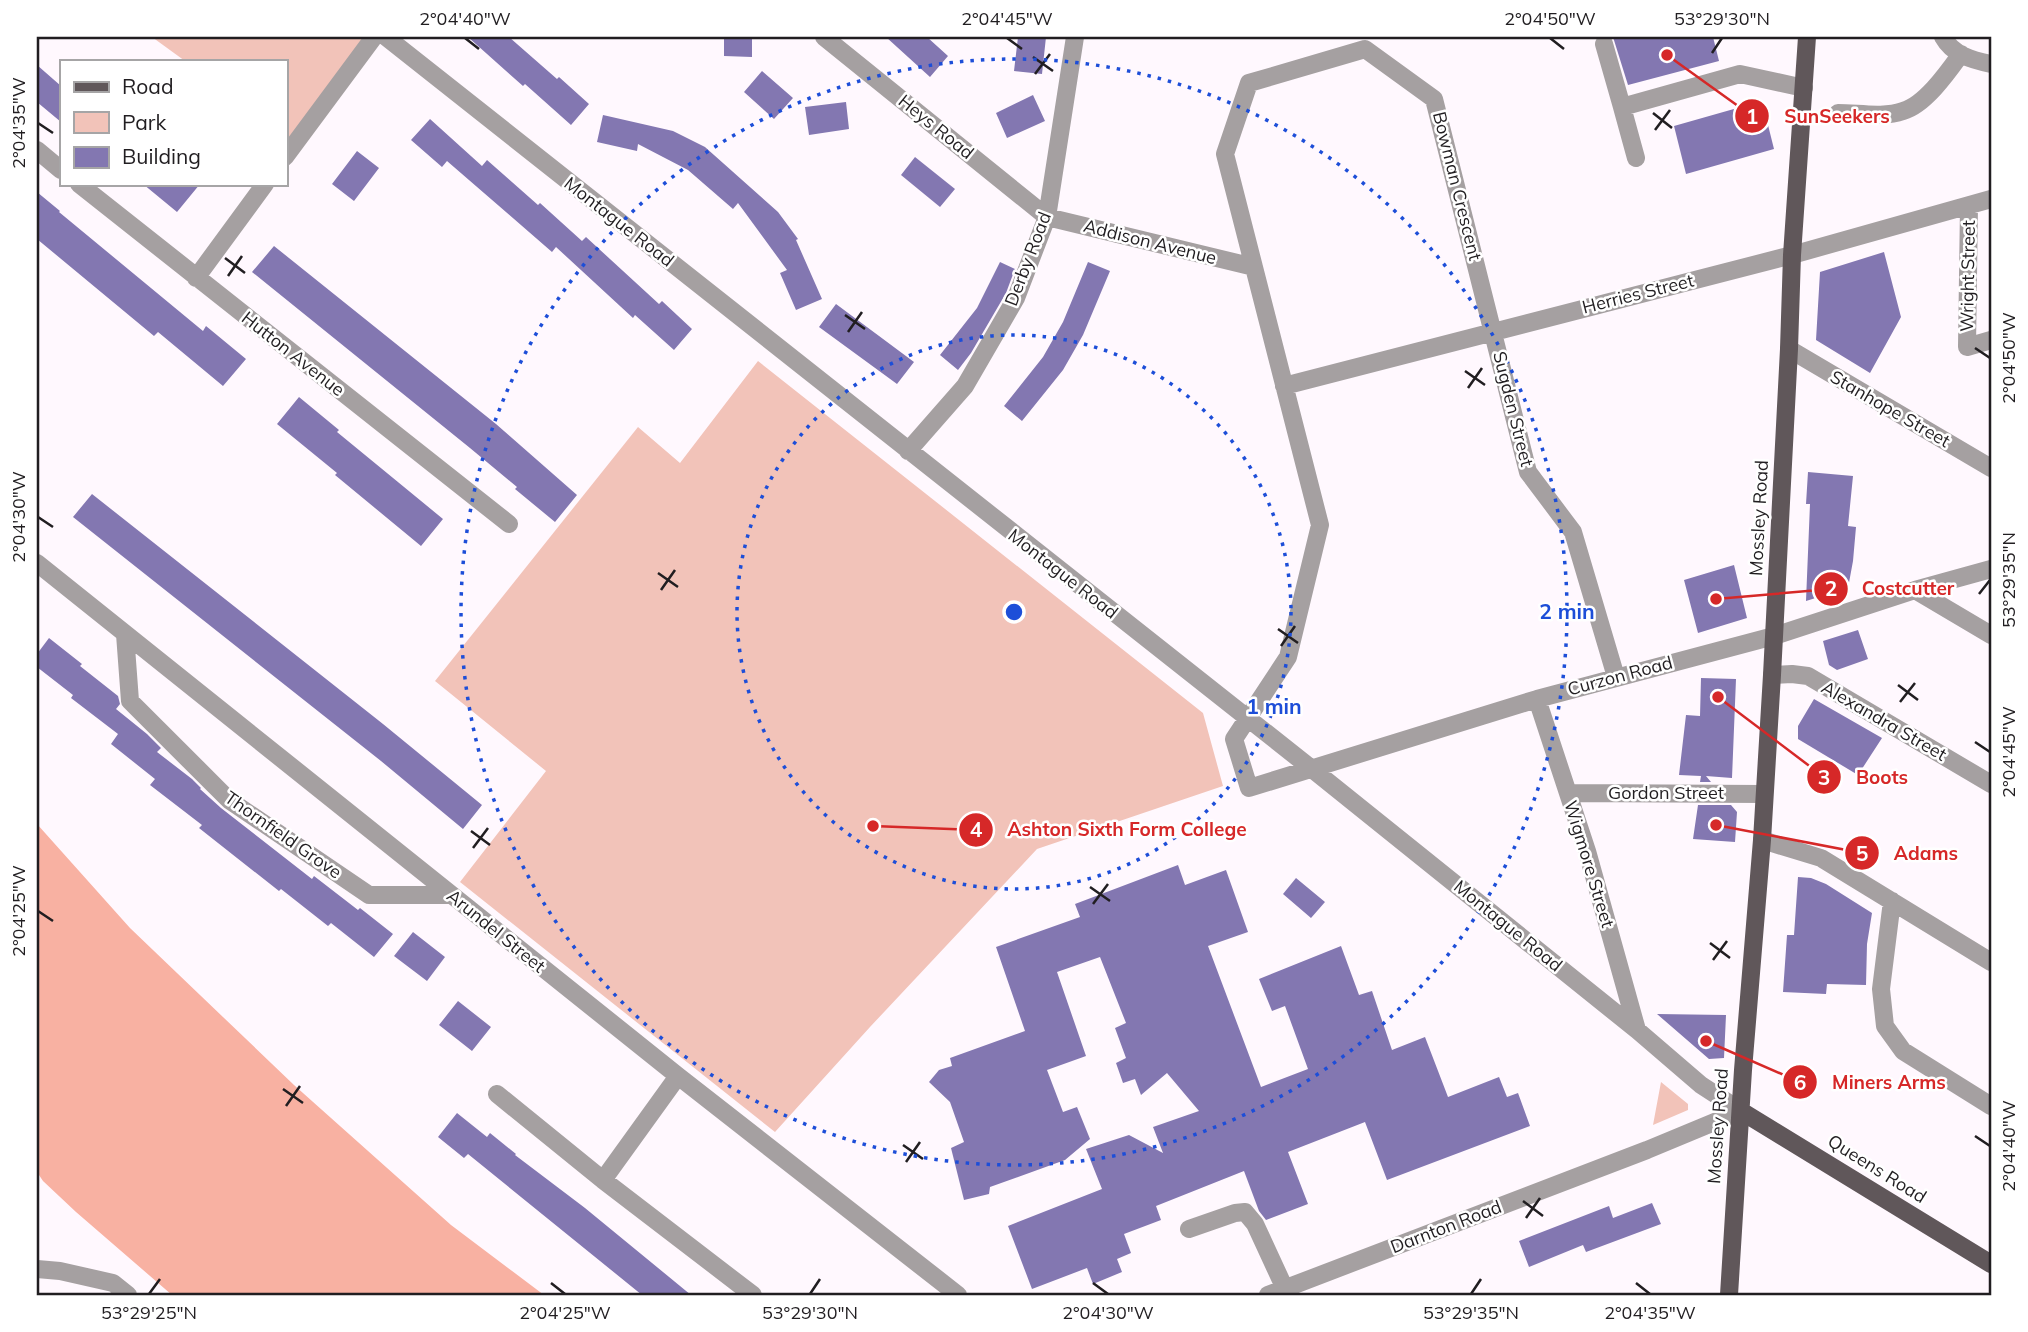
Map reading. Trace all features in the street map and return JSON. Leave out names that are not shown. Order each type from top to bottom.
[{"type":"main road","name":"Mossley Road","points":[[1729,1295],[1762,840],[1792,256],[1807,37]]},
{"type":"main road","name":"Queens Road","points":[[1741,1111],[1991,1264]]},
{"type":"street","points":[[287,154],[374,37]]},
{"type":"street","name":"Montague Road","points":[[386,37],[1312,769],[1637,1030],[1700,1085],[1741,1111]]},
{"type":"street","name":"Heys Road","points":[[824,37],[1047,218]]},
{"type":"street","name":"Derby Road","points":[[908,451],[965,386],[1016,298],[1047,218],[1075,37]]},
{"type":"street","points":[[1943,37],[1950,48],[1974,60],[1991,64]]},
{"type":"street","points":[[1604,44],[1636,158]]},
{"type":"street","name":"Bowman Crescent","points":[[1249,788],[1234,739],[1288,657],[1320,525],[1225,154],[1249,83],[1365,49],[1434,99],[1494,331]]},
{"type":"street","points":[[1838,113],[1888,114],[1905,111],[1925,97],[1961,54]]},
{"type":"street","points":[[1622,107],[1740,75],[1804,88]]},
{"type":"street","points":[[37,150],[60,169]]},
{"type":"street","name":"Hutton Avenue","points":[[81,186],[509,524]]},
{"type":"street","points":[[196,278],[264,186]]},
{"type":"street","name":"Herries Street","points":[[1284,386],[1792,256],[1991,199]]},
{"type":"street","name":"Wright Street","points":[[1969,206],[1967,347],[1991,340]]},
{"type":"street","name":"Addison Avenue","points":[[1047,218],[1254,268]]},
{"type":"street","name":"Sugden Street","points":[[1494,331],[1528,472],[1573,532],[1616,677]]},
{"type":"street","name":"Stanhope Street","points":[[1789,349],[1991,468]]},
{"type":"street","name":"Arundel Street","points":[[37,563],[678,1076],[958,1295]]},
{"type":"street","name":"Curzon Road","points":[[1249,788],[1537,699],[1774,636],[1915,590],[1991,569]]},
{"type":"street","points":[[1915,590],[1991,635]]},
{"type":"street","name":"Thornfield Grove","points":[[125,634],[131,701],[229,800],[369,895],[452,895]]},
{"type":"street","name":"Alexandra Street","points":[[1772,676],[1808,676],[1991,784]]},
{"type":"street","name":"Wigmore Street","points":[[1537,699],[1587,851],[1637,1030]]},
{"type":"street","name":"Gordon Street","points":[[1567,793],[1764,794]]},
{"type":"street","points":[[1762,840],[1821,858],[1991,962]]},
{"type":"street","points":[[1892,901],[1881,989],[1885,1026],[1903,1051],[1991,1106]]},
{"type":"street","points":[[603,1180],[678,1076]]},
{"type":"street","points":[[496,1094],[754,1295]]},
{"type":"street","name":"Darnton Road","points":[[1277,1292],[1647,1150],[1741,1111]]},
{"type":"street","points":[[1188,1229],[1245,1212],[1255,1224],[1277,1292]]},
{"type":"street","points":[[37,1269],[60,1271],[113,1283],[128,1295]]},
{"type":"green space","points":[[152,37],[359,37],[365,41],[291,140],[287,137],[287,60],[184,60]]},
{"type":"green space","points":[[758,361],[1203,713],[1223,786],[1037,849],[775,1132],[460,882],[546,771],[435,681],[638,427],[680,463]]},
{"type":"green space","points":[[1661,1082],[1688,1104],[1688,1110],[1653,1125]]},
{"type":"shaded area","points":[[37,824],[130,928],[294,1085],[451,1225],[544,1295],[172,1295],[76,1212],[37,1172]]},
{"type":"building","points":[[468,37],[509,37],[589,104],[571,125]]},
{"type":"building","points":[[724,37],[752,37],[752,57],[724,56]]},
{"type":"building","points":[[886,37],[927,37],[948,56],[930,77]]},
{"type":"building","points":[[1018,37],[1046,37],[1042,74],[1014,71]]},
{"type":"building","points":[[1613,37],[1713,37],[1719,61],[1628,85]]},
{"type":"building","points":[[37,65],[60,85],[60,121],[37,102]]},
{"type":"building","points":[[762,71],[793,98],[774,119],[744,92]]},
{"type":"building","points":[[1033,95],[1045,121],[1007,138],[996,113]]},
{"type":"building","points":[[1762,101],[1774,149],[1686,174],[1674,126]]},
{"type":"building","points":[[846,102],[849,129],[809,135],[805,107]]},
{"type":"building","points":[[603,115],[673,131],[705,147],[778,212],[798,239],[796,240],[822,299],[796,310],[780,273],[787,270],[738,203],[733,209],[688,170],[638,144],[637,151],[597,142]]},
{"type":"building","points":[[430,119],[482,166],[487,160],[582,241],[586,237],[659,304],[662,301],[692,329],[674,350],[635,315],[633,318],[556,247],[552,252],[447,161],[442,167],[411,140]]},
{"type":"building","points":[[357,151],[379,168],[354,201],[332,184]]},
{"type":"building","points":[[915,157],[955,189],[940,207],[901,175]]},
{"type":"building","points":[[145,186],[198,186],[177,212]]},
{"type":"building","points":[[37,192],[203,331],[206,326],[246,359],[223,386],[158,332],[154,336],[37,239]]},
{"type":"building","points":[[274,246],[496,424],[577,495],[555,522],[470,448],[252,272]]},
{"type":"building","points":[[1884,252],[1901,317],[1870,373],[1816,340],[1820,272]]},
{"type":"building","points":[[1000,262],[1015,269],[1006,293],[958,370],[940,355],[977,308]]},
{"type":"building","points":[[1088,262],[1110,271],[1083,335],[1063,370],[1022,421],[1004,406],[1043,357],[1063,322]]},
{"type":"building","points":[[836,304],[914,362],[897,384],[819,327]]},
{"type":"building","points":[[299,397],[339,430],[337,432],[443,519],[421,546],[277,424]]},
{"type":"building","points":[[1808,472],[1853,476],[1848,526],[1856,527],[1848,588],[1806,601],[1810,504],[1806,504]]},
{"type":"building","points":[[92,494],[482,805],[463,829],[73,517]]},
{"type":"building","points":[[1734,565],[1747,618],[1698,633],[1684,580]]},
{"type":"building","points":[[1858,630],[1868,659],[1837,670],[1829,665],[1823,641]]},
{"type":"building","points":[[49,638],[118,696],[120,704],[116,709],[161,748],[157,752],[192,779],[221,808],[312,879],[314,876],[393,934],[374,957],[331,923],[328,926],[281,889],[279,891],[199,828],[202,825],[150,785],[155,779],[111,744],[118,734],[71,698],[73,695],[37,667],[37,654]]},
{"type":"building","points":[[1701,678],[1736,679],[1732,778],[1706,776],[1711,782],[1700,782],[1701,776],[1679,775],[1686,715],[1700,716]]},
{"type":"building","points":[[1814,699],[1882,738],[1858,775],[1798,739],[1798,726]]},
{"type":"building","points":[[1698,805],[1731,805],[1737,812],[1735,842],[1693,839]]},
{"type":"building","points":[[1178,865],[1185,885],[1226,870],[1248,932],[1208,946],[1261,1087],[1308,1069],[1285,1006],[1272,1011],[1259,979],[1341,946],[1359,995],[1372,991],[1392,1050],[1425,1037],[1448,1097],[1499,1077],[1507,1097],[1518,1093],[1530,1126],[1387,1180],[1365,1122],[1288,1152],[1308,1204],[1266,1220],[1259,1211],[1244,1171],[1156,1206],[1161,1220],[1124,1234],[1131,1253],[1117,1259],[1122,1272],[1093,1284],[1087,1268],[1032,1289],[1008,1226],[1102,1189],[1086,1149],[1129,1135],[1163,1153],[1153,1127],[1199,1111],[1167,1073],[1141,1095],[1135,1079],[1123,1083],[1116,1063],[1126,1058],[1115,1028],[1126,1023],[1100,957],[1057,972],[1086,1056],[1047,1070],[1063,1112],[1077,1107],[1090,1139],[1065,1160],[990,1187],[989,1194],[964,1200],[951,1148],[964,1142],[950,1102],[929,1082],[939,1070],[952,1066],[950,1058],[1025,1031],[996,947],[1080,917],[1075,904]]},
{"type":"building","points":[[1798,877],[1811,878],[1826,884],[1872,913],[1867,944],[1866,985],[1827,984],[1826,994],[1783,992],[1787,935],[1794,935]]},
{"type":"building","points":[[1296,878],[1325,902],[1311,918],[1283,894]]},
{"type":"building","points":[[413,932],[445,957],[427,981],[394,956]]},
{"type":"building","points":[[458,1001],[491,1027],[472,1051],[439,1025]]},
{"type":"building","points":[[1657,1014],[1726,1015],[1724,1058],[1709,1059]]},
{"type":"building","points":[[457,1113],[487,1137],[490,1133],[691,1295],[642,1295],[468,1154],[464,1158],[438,1137]]},
{"type":"building","points":[[1652,1203],[1661,1224],[1586,1252],[1583,1245],[1529,1267],[1519,1241],[1609,1206],[1613,1218]]},
{"type":"place","name":"SunSeekers","points":[[1667,55]]},
{"type":"place","name":"Costcutter","points":[[1716,599]]},
{"type":"place","name":"Boots","points":[[1718,697]]},
{"type":"place","name":"Adams","points":[[1716,825]]},
{"type":"place","name":"Ashton Sixth Form College","points":[[873,826]]},
{"type":"place","name":"Miners Arms","points":[[1706,1041]]}]
